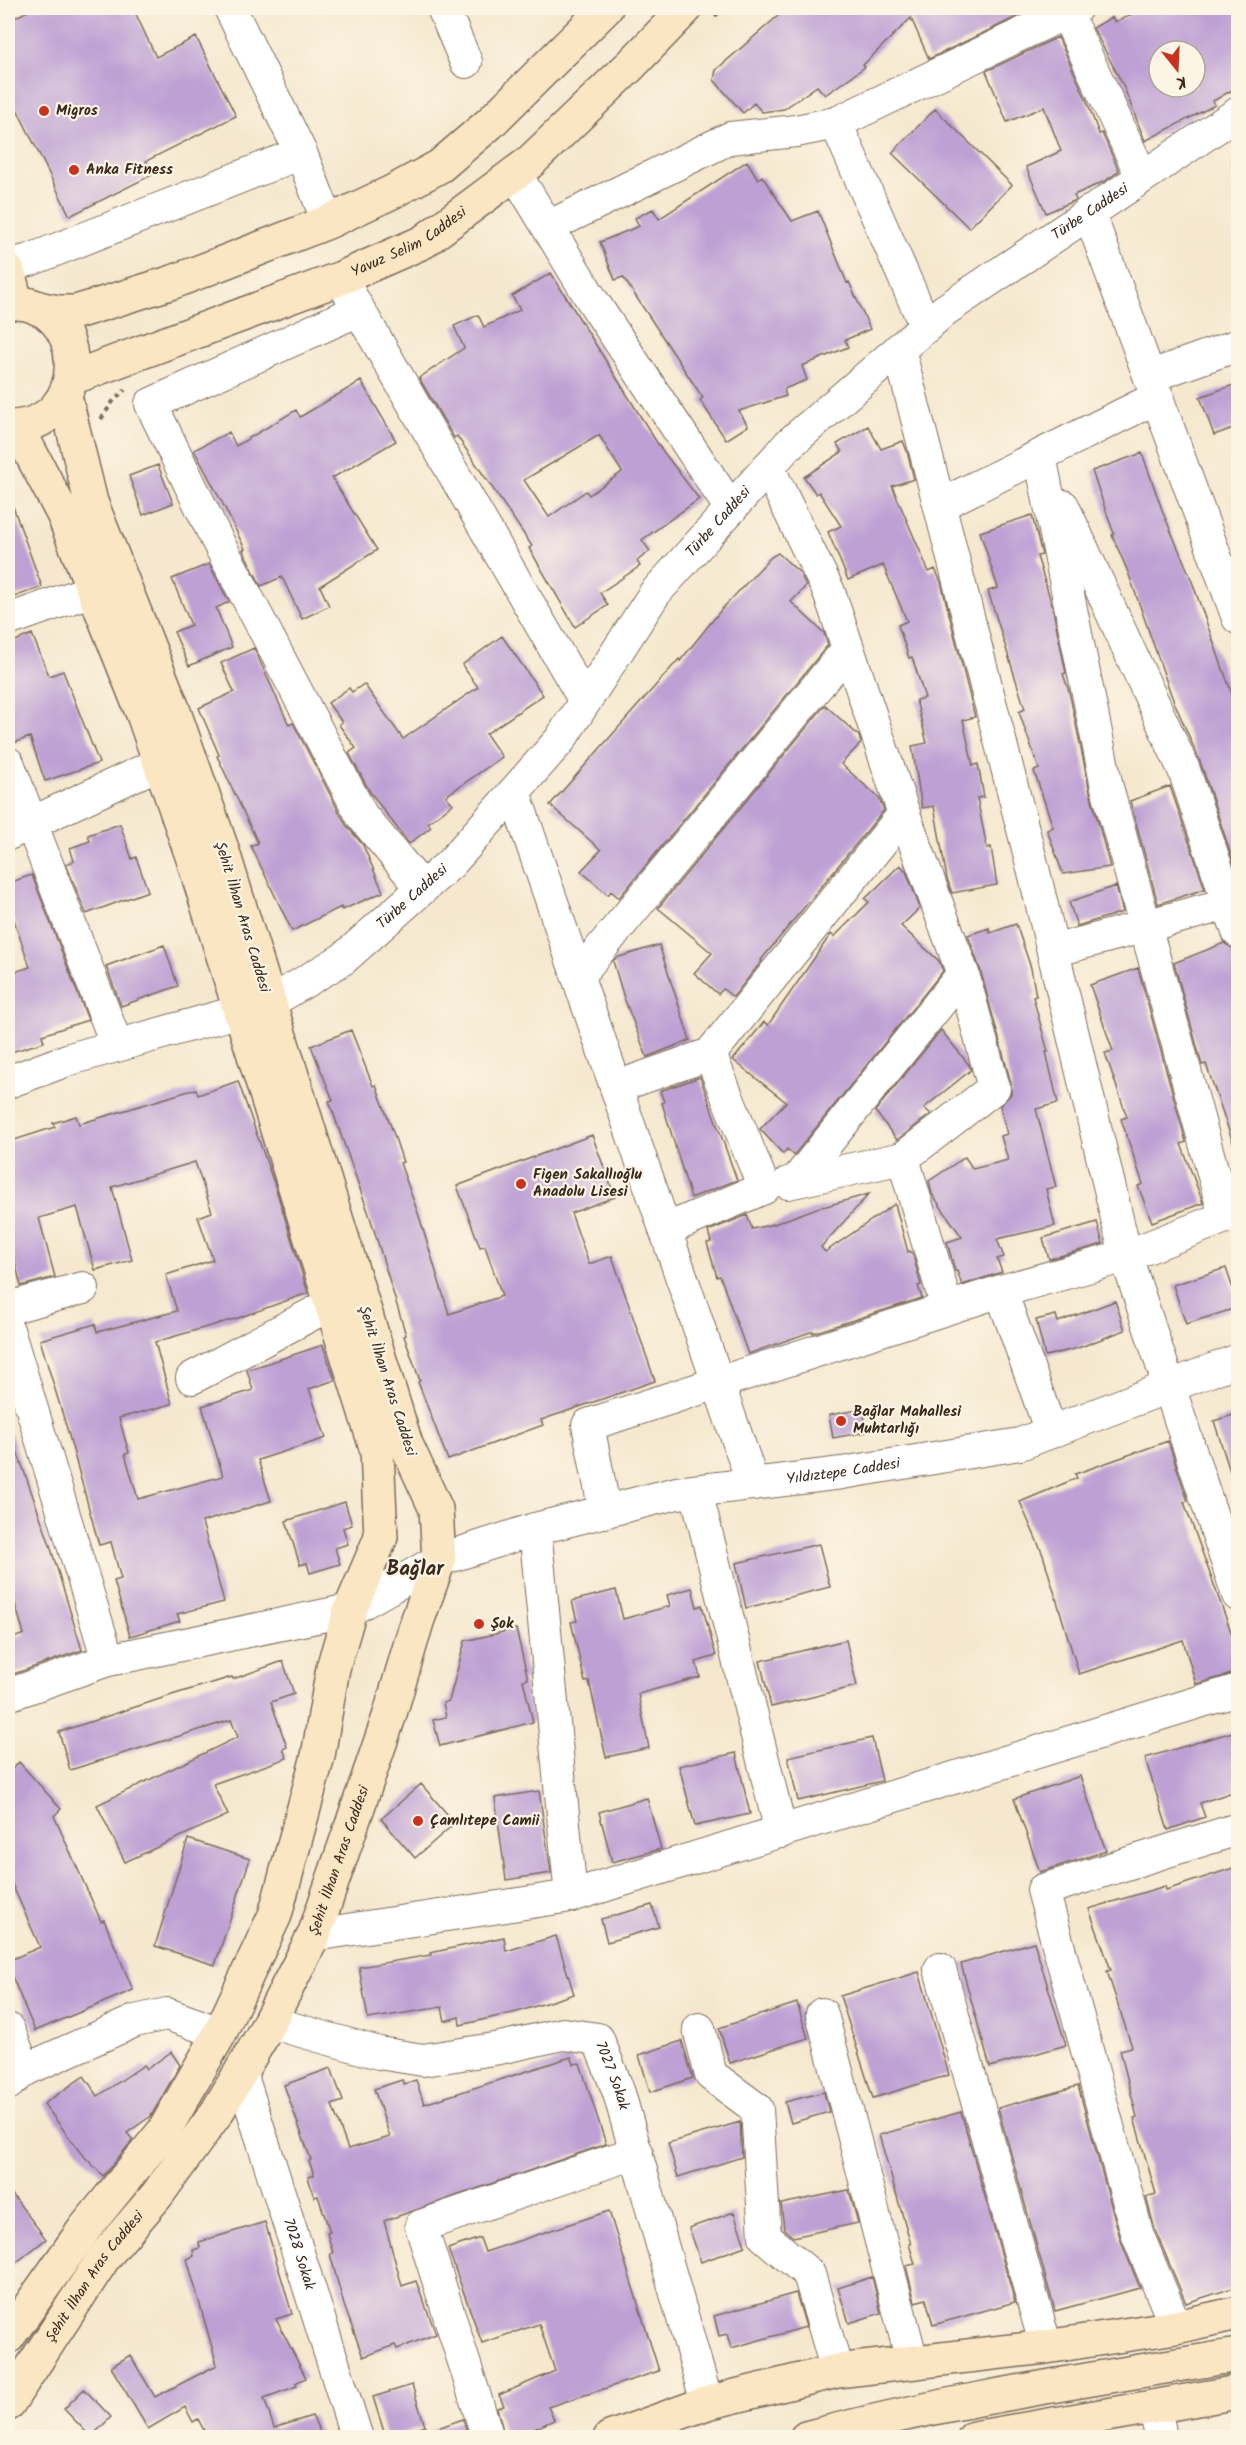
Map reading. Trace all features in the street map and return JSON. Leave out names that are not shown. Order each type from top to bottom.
[{"type":"main road","points":[[8,271],[20,304],[58,312],[76,312],[173,282],[328,222],[440,166],[489,124],[606,8]]},
{"type":"main road","name":"Yavuz Selim Caddesi","points":[[68,387],[341,278],[423,242],[529,163],[626,70],[686,8]]},
{"type":"main road","name":"Şehit İlhan Aras Caddesi","points":[[8,2337],[85,2228],[164,2132],[220,2033],[275,1915],[318,1756],[333,1668],[350,1610],[381,1537],[377,1451],[331,1304],[255,1006],[222,849],[179,728],[91,502],[68,387],[73,357],[66,337],[54,320],[20,304]]},
{"type":"main road","points":[[12,427],[36,422],[52,411],[68,387]]},
{"type":"main road","name":"Şehit İlhan Aras Caddesi","points":[[8,2404],[105,2256],[158,2195],[217,2112],[269,2022],[314,1935],[389,1718],[417,1622],[439,1560],[436,1509],[406,1444],[255,1006],[194,859],[160,763],[63,514],[12,427]]},
{"type":"main road","points":[[610,2438],[707,2403],[837,2371],[1046,2347],[1176,2327],[1239,2313]]},
{"type":"main road","points":[[806,2438],[884,2417],[986,2397],[1239,2355]]},
{"type":"main road","points":[[974,2438],[1239,2392]]},
{"type":"street","points":[[230,8],[301,153],[328,222]]},
{"type":"street","points":[[443,8],[466,62]]},
{"type":"street","points":[[548,227],[729,138],[796,131],[836,123],[1071,10],[1142,177]]},
{"type":"street","name":"Türbe Caddesi","points":[[8,1082],[70,1059],[255,1006],[344,959],[451,863],[560,740],[655,593],[789,444],[945,310],[1239,113]]},
{"type":"street","points":[[836,123],[926,327]]},
{"type":"street","points":[[8,265],[30,260],[301,153]]},
{"type":"street","points":[[515,173],[592,300],[731,508]]},
{"type":"street","points":[[1089,212],[1236,603]]},
{"type":"street","points":[[341,278],[585,701]]},
{"type":"street","points":[[359,309],[151,404],[216,538],[362,816],[422,888]]},
{"type":"street","points":[[940,506],[1040,456],[1154,387],[1239,345]]},
{"type":"street","points":[[899,349],[1053,951],[1126,1256],[1170,1387],[1233,1556],[1239,1595]]},
{"type":"street","points":[[1040,456],[1184,770],[1235,912],[1145,926],[1053,951]]},
{"type":"street","points":[[604,1512],[588,1425],[1001,1291],[1126,1256],[1232,1214],[1145,926],[1107,787],[1040,456]]},
{"type":"street","points":[[665,1230],[764,1188],[903,1158],[994,1088],[963,974],[904,814],[829,592],[768,467]]},
{"type":"street","points":[[8,620],[93,590]]},
{"type":"street","points":[[578,976],[848,649]]},
{"type":"street","points":[[8,763],[19,828],[117,1046]]},
{"type":"street","points":[[19,828],[160,763]]},
{"type":"street","points":[[514,792],[753,1484]]},
{"type":"street","points":[[616,1086],[710,1054],[904,814]]},
{"type":"street","points":[[796,1181],[963,974]]},
{"type":"street","points":[[710,1054],[764,1188]]},
{"type":"street","points":[[903,1158],[947,1308]]},
{"type":"street","points":[[8,1308],[83,1288]]},
{"type":"street","points":[[1001,1291],[1051,1432]]},
{"type":"street","points":[[192,1378],[331,1304]]},
{"type":"street","points":[[8,1330],[108,1660]]},
{"type":"street","name":"Yıldıztepe Caddesi","points":[[8,1695],[108,1660],[350,1610],[439,1560],[535,1529],[677,1493],[842,1473],[1020,1444],[1239,1360]]},
{"type":"street","points":[[696,1491],[781,1832]]},
{"type":"street","points":[[535,1529],[571,1896]]},
{"type":"street","points":[[314,1935],[571,1896],[1239,1690]]},
{"type":"street","points":[[1176,2327],[1138,2236],[1043,1890],[1239,1829]]},
{"type":"street","points":[[940,1969],[1046,2347]]},
{"type":"street","points":[[8,2029],[16,2077],[135,2021],[167,2014],[220,2033]]},
{"type":"street","points":[[822,2014],[912,2361]]},
{"type":"street","name":"7027 Sokak","points":[[269,2022],[379,2053],[423,2060],[500,2048],[563,2034],[597,2039],[619,2093],[637,2152],[707,2403]]},
{"type":"street","points":[[699,2029],[711,2074],[757,2109],[765,2238],[809,2274],[837,2371]]},
{"type":"street","name":"7028 Sokak","points":[[241,2073],[357,2438]]},
{"type":"street","points":[[488,2438],[421,2226],[637,2152]]},
{"type":"street","points":[[1155,2406],[1161,2438]]},
{"type":"building","points":[[34,8],[133,8],[156,57],[196,37],[236,116],[146,161],[152,175],[70,216],[8,91],[8,21]]},
{"type":"building","points":[[787,8],[1035,8],[929,59],[911,18],[863,65],[865,67],[825,95],[817,86],[784,109],[762,112],[754,103],[743,113],[714,80],[716,70]]},
{"type":"building","points":[[1145,8],[1239,8],[1239,86],[1213,101],[1215,105],[1145,141],[1123,85],[1093,28],[1112,17],[1115,22]]},
{"type":"building","points":[[1058,37],[1099,134],[1102,133],[1119,171],[1105,181],[1074,195],[1076,200],[1046,213],[1026,167],[1061,151],[1044,107],[1007,122],[986,71]]},
{"type":"building","points":[[935,109],[1012,185],[969,228],[892,153]]},
{"type":"building","points":[[747,161],[758,179],[762,176],[792,221],[818,211],[847,283],[849,282],[870,329],[845,340],[848,347],[802,366],[807,380],[784,389],[786,396],[739,411],[748,426],[726,440],[700,400],[703,398],[623,277],[615,280],[600,242],[639,226],[635,218],[653,209],[659,219]]},
{"type":"building","points":[[551,273],[659,446],[699,499],[642,540],[650,551],[637,561],[640,566],[600,593],[608,605],[575,627],[529,548],[532,546],[457,436],[454,438],[419,378],[464,348],[454,326],[478,315],[484,327],[520,310],[512,296]],"holes":[[[599,435],[622,472],[589,495],[586,491],[549,517],[524,480]]]},
{"type":"building","points":[[361,381],[396,441],[332,478],[377,550],[320,586],[329,606],[302,619],[282,577],[261,586],[224,506],[194,450],[229,432],[236,446],[296,410],[300,417]]},
{"type":"building","points":[[1239,383],[1239,426],[1214,435],[1200,397]]},
{"type":"building","points":[[868,426],[881,449],[903,441],[907,451],[914,479],[892,486],[929,572],[935,569],[941,582],[975,717],[963,720],[973,766],[978,764],[984,797],[977,798],[987,848],[991,847],[997,885],[952,893],[947,879],[934,806],[922,808],[912,746],[927,743],[916,700],[925,698],[912,657],[909,658],[898,625],[907,621],[883,565],[848,580],[828,532],[841,526],[819,492],[816,494],[804,477],[842,452],[837,444]]},
{"type":"building","points":[[1142,453],[1164,515],[1190,576],[1239,714],[1238,876],[1201,764],[1172,697],[1128,572],[1112,535],[1114,534],[1092,471]]},
{"type":"building","points":[[158,465],[173,503],[143,515],[129,476]]},
{"type":"building","points":[[11,501],[42,587],[8,599],[8,502]]},
{"type":"building","points":[[1032,515],[1042,555],[1037,556],[1052,605],[1066,673],[1063,674],[1069,691],[1090,792],[1110,867],[1063,874],[1047,830],[1053,827],[1034,771],[1039,769],[1019,712],[1025,709],[988,591],[998,588],[980,532]]},
{"type":"building","points":[[778,553],[800,573],[806,586],[791,602],[824,633],[828,645],[619,898],[611,891],[608,895],[581,871],[601,850],[550,805],[679,659],[680,661],[721,610],[771,557]]},
{"type":"building","points":[[209,564],[229,602],[216,608],[232,647],[189,666],[174,632],[191,625],[172,579]]},
{"type":"building","points":[[32,634],[49,676],[63,671],[99,763],[45,781],[30,737],[8,745],[8,644]]},
{"type":"building","points":[[502,636],[543,695],[486,734],[502,757],[446,796],[453,804],[428,823],[431,827],[409,844],[370,792],[349,753],[356,748],[339,725],[342,722],[328,703],[349,688],[352,692],[364,684],[403,739],[478,687],[462,665]]},
{"type":"building","points":[[254,648],[289,725],[293,723],[346,825],[363,845],[383,892],[342,910],[341,907],[292,931],[251,846],[258,843],[217,756],[219,755],[199,708],[234,692],[221,663]]},
{"type":"building","points":[[825,705],[859,736],[861,743],[841,764],[879,798],[884,810],[733,997],[723,989],[718,994],[694,973],[712,953],[658,908]]},
{"type":"building","points":[[1170,786],[1205,889],[1158,904],[1130,801]]},
{"type":"building","points":[[120,824],[132,859],[136,857],[148,891],[86,914],[66,864],[74,861],[70,848],[90,841],[88,835]]},
{"type":"building","points":[[900,865],[906,871],[920,908],[901,926],[939,961],[943,971],[794,1155],[787,1149],[783,1154],[760,1129],[786,1102],[733,1060],[764,1022],[768,1025],[831,934],[834,937],[869,902],[865,899]]},
{"type":"building","points":[[32,875],[88,1020],[42,1035],[44,1042],[8,1053],[8,974],[30,967],[14,920],[11,921],[8,909],[8,883]]},
{"type":"building","points":[[1116,886],[1123,912],[1077,926],[1069,902]]},
{"type":"building","points":[[1016,924],[1031,968],[1036,996],[1033,997],[1048,1052],[1046,1052],[1058,1103],[1036,1109],[1056,1187],[1046,1189],[1055,1226],[997,1239],[1004,1257],[997,1259],[1002,1272],[962,1285],[955,1271],[947,1242],[962,1237],[932,1194],[929,1181],[965,1157],[973,1169],[1008,1160],[1001,1136],[1007,1134],[1000,1106],[1011,1094],[1011,1083],[980,969],[968,935],[989,928],[990,933]]},
{"type":"building","points":[[1224,943],[1234,949],[1239,949],[1239,1148],[1235,1148],[1206,1064],[1202,1065],[1174,963]]},
{"type":"building","points":[[164,945],[178,986],[121,1006],[106,966]]},
{"type":"building","points":[[659,945],[690,1040],[647,1057],[624,998],[613,961],[616,958]]},
{"type":"building","points":[[1138,968],[1186,1142],[1181,1144],[1203,1203],[1152,1222],[1138,1186],[1143,1184],[1121,1119],[1127,1117],[1105,1053],[1113,1051],[1090,985]]},
{"type":"building","points":[[351,1030],[373,1086],[376,1085],[393,1132],[403,1162],[400,1163],[449,1314],[502,1296],[485,1246],[480,1247],[457,1186],[592,1135],[615,1197],[571,1213],[589,1264],[612,1256],[655,1381],[541,1420],[543,1425],[448,1460],[418,1382],[420,1381],[404,1336],[406,1335],[371,1220],[329,1101],[333,1100],[311,1046]]},
{"type":"building","points":[[941,1030],[971,1070],[924,1108],[931,1114],[897,1140],[875,1111]]},
{"type":"building","points":[[700,1077],[737,1180],[691,1198],[660,1091]]},
{"type":"building","points":[[238,1081],[276,1189],[308,1293],[238,1318],[155,1342],[172,1404],[119,1418],[129,1453],[125,1454],[138,1499],[223,1476],[202,1406],[253,1390],[247,1370],[323,1345],[335,1380],[309,1389],[326,1438],[258,1460],[271,1501],[202,1522],[224,1602],[177,1614],[180,1621],[130,1636],[114,1581],[121,1579],[111,1542],[99,1545],[40,1340],[95,1324],[97,1332],[177,1311],[166,1275],[213,1260],[198,1217],[212,1212],[195,1162],[112,1187],[132,1260],[95,1270],[77,1207],[39,1218],[55,1277],[21,1286],[8,1234],[8,1142],[55,1127],[53,1123],[76,1116],[79,1124],[196,1089],[198,1095]]},
{"type":"building","points":[[869,1194],[821,1247],[825,1252],[895,1204],[908,1252],[910,1251],[913,1255],[922,1298],[813,1333],[813,1331],[748,1354],[720,1276],[717,1277],[707,1243],[711,1242],[708,1231],[747,1215],[752,1229],[774,1224],[822,1206]]},
{"type":"building","points":[[1097,1222],[1103,1244],[1049,1259],[1043,1238]]},
{"type":"building","points":[[1226,1268],[1239,1307],[1186,1324],[1173,1285]]},
{"type":"building","points":[[1115,1301],[1125,1330],[1078,1348],[1045,1356],[1036,1320],[1056,1315],[1058,1322]]},
{"type":"building","points":[[863,1409],[867,1432],[833,1438],[829,1415]]},
{"type":"building","points":[[1239,1413],[1239,1484],[1234,1484],[1214,1421]]},
{"type":"building","points":[[11,1434],[49,1542],[82,1650],[8,1676],[8,1640],[24,1634],[8,1580],[8,1435]]},
{"type":"building","points":[[1168,1441],[1188,1501],[1184,1502],[1239,1654],[1239,1672],[1196,1684],[1183,1640],[1079,1674],[1043,1555],[1020,1502],[1077,1478],[1075,1474]]},
{"type":"building","points":[[345,1502],[352,1525],[343,1528],[348,1544],[335,1548],[340,1564],[310,1573],[307,1563],[300,1565],[286,1521]]},
{"type":"building","points":[[819,1544],[830,1587],[746,1608],[736,1563]]},
{"type":"building","points":[[692,1588],[697,1607],[702,1605],[716,1656],[696,1662],[700,1677],[638,1694],[649,1748],[606,1757],[589,1681],[585,1682],[571,1622],[577,1621],[572,1601],[616,1590],[623,1619],[670,1606],[667,1595]]},
{"type":"building","points":[[516,1629],[528,1679],[523,1680],[533,1722],[440,1746],[433,1720],[446,1717],[443,1703],[449,1701],[465,1641]]},
{"type":"building","points":[[846,1640],[857,1686],[771,1707],[760,1661]]},
{"type":"building","points":[[283,1661],[294,1694],[271,1702],[287,1747],[283,1749],[287,1758],[213,1784],[228,1815],[125,1862],[97,1805],[238,1737],[231,1720],[70,1770],[59,1732],[175,1694],[232,1677],[233,1679]]},
{"type":"building","points":[[1239,1730],[1239,1790],[1200,1803],[1205,1817],[1168,1830],[1145,1758]]},
{"type":"building","points":[[872,1738],[882,1781],[798,1801],[788,1757]]},
{"type":"building","points":[[736,1753],[750,1814],[695,1826],[679,1766]]},
{"type":"building","points":[[19,1762],[61,1809],[54,1816],[101,1921],[104,1920],[133,1990],[35,2031],[8,1967],[8,1961],[40,1947],[8,1875],[8,1773]]},
{"type":"building","points":[[1080,1776],[1106,1851],[1040,1872],[1014,1799]]},
{"type":"building","name":"Çamlıtepe Camii","points":[[421,1784],[455,1823],[415,1858],[381,1819]]},
{"type":"building","points":[[539,1791],[551,1873],[506,1880],[495,1798]]},
{"type":"building","points":[[647,1798],[661,1849],[612,1862],[599,1812]]},
{"type":"building","points":[[188,1839],[250,1859],[215,1965],[155,1946]]},
{"type":"building","points":[[1239,1866],[1239,2286],[1186,2303],[1155,2230],[1146,2197],[1156,2194],[1134,2118],[1137,2117],[1120,2050],[1132,2047],[1107,1971],[1111,1970],[1089,1909],[1165,1886],[1166,1890]]},
{"type":"building","points":[[652,1905],[659,1927],[607,1942],[601,1919]]},
{"type":"building","points":[[556,1936],[574,1994],[517,2012],[460,2025],[459,2017],[445,2021],[442,2007],[368,2019],[359,1967],[431,1955],[430,1953],[504,1937],[506,1951]]},
{"type":"building","points":[[1034,1942],[1066,2045],[990,2067],[961,1964]]},
{"type":"building","points":[[919,1972],[949,2075],[873,2098],[840,1996]]},
{"type":"building","points":[[797,2003],[808,2038],[730,2063],[719,2028]]},
{"type":"building","points":[[682,2041],[693,2078],[650,2092],[639,2055]]},
{"type":"building","points":[[171,2052],[180,2065],[151,2116],[127,2133],[133,2140],[103,2176],[80,2152],[44,2104],[84,2076],[98,2096],[144,2065],[147,2069]]},
{"type":"building","points":[[571,2057],[574,2064],[580,2063],[606,2144],[384,2221],[402,2286],[416,2281],[436,2334],[397,2349],[395,2345],[363,2357],[344,2305],[330,2254],[333,2253],[327,2233],[330,2232],[318,2196],[314,2197],[308,2177],[314,2175],[309,2161],[311,2160],[284,2085],[331,2068],[343,2101],[332,2105],[348,2149],[390,2137],[374,2089],[402,2080],[404,2084],[416,2080],[424,2104]]},
{"type":"building","points":[[1078,2086],[1121,2241],[1140,2288],[1055,2311],[998,2108]]},
{"type":"building","points":[[824,2092],[829,2112],[791,2123],[785,2102]]},
{"type":"building","points":[[961,2112],[1015,2302],[933,2325],[926,2299],[915,2302],[906,2266],[915,2264],[909,2244],[911,2244],[879,2135]]},
{"type":"building","points":[[740,2122],[742,2157],[678,2177],[668,2143]]},
{"type":"building","points":[[8,2189],[46,2239],[8,2269]]},
{"type":"building","points":[[849,2190],[858,2223],[793,2237],[784,2229],[781,2204]]},
{"type":"building","points":[[609,2211],[659,2371],[548,2407],[554,2420],[514,2438],[505,2438],[497,2408],[504,2406],[499,2395],[555,2371],[539,2324],[482,2343],[448,2249],[480,2238],[485,2252]]},
{"type":"building","points":[[734,2212],[745,2246],[701,2262],[689,2228]]},
{"type":"building","points":[[265,2222],[292,2314],[276,2319],[306,2378],[295,2383],[297,2386],[264,2398],[274,2428],[312,2416],[323,2438],[208,2438],[198,2419],[193,2422],[185,2407],[148,2429],[111,2367],[130,2355],[155,2397],[217,2365],[187,2259],[194,2256],[193,2250],[200,2248],[199,2242]]},
{"type":"building","points":[[872,2277],[881,2313],[849,2323],[838,2288]]},
{"type":"building","points":[[796,2293],[806,2327],[731,2348],[727,2334],[719,2336],[714,2316]]},
{"type":"building","points":[[412,2385],[425,2426],[386,2438],[373,2397]]},
{"type":"building","points":[[84,2389],[111,2417],[91,2437],[64,2409]]},
{"type":"building","points":[[463,2419],[469,2438],[421,2438],[421,2434]]},
{"type":"place","name":"Migros","points":[[44,111]]},
{"type":"place","name":"Anka Fitness","points":[[74,170]]},
{"type":"place","name":"Figen Sakallıoğlu Anadolu Lisesi","points":[[521,1184]]},
{"type":"place","name":"Bağlar Mahallesi Muhtarlığı","points":[[841,1421]]},
{"type":"place","name":"Şok","points":[[479,1624]]},
{"type":"place","name":"Çamlıtepe Camii","points":[[418,1821]]},
{"type":"district","name":"Bağlar","points":[[415,1569]]}]
